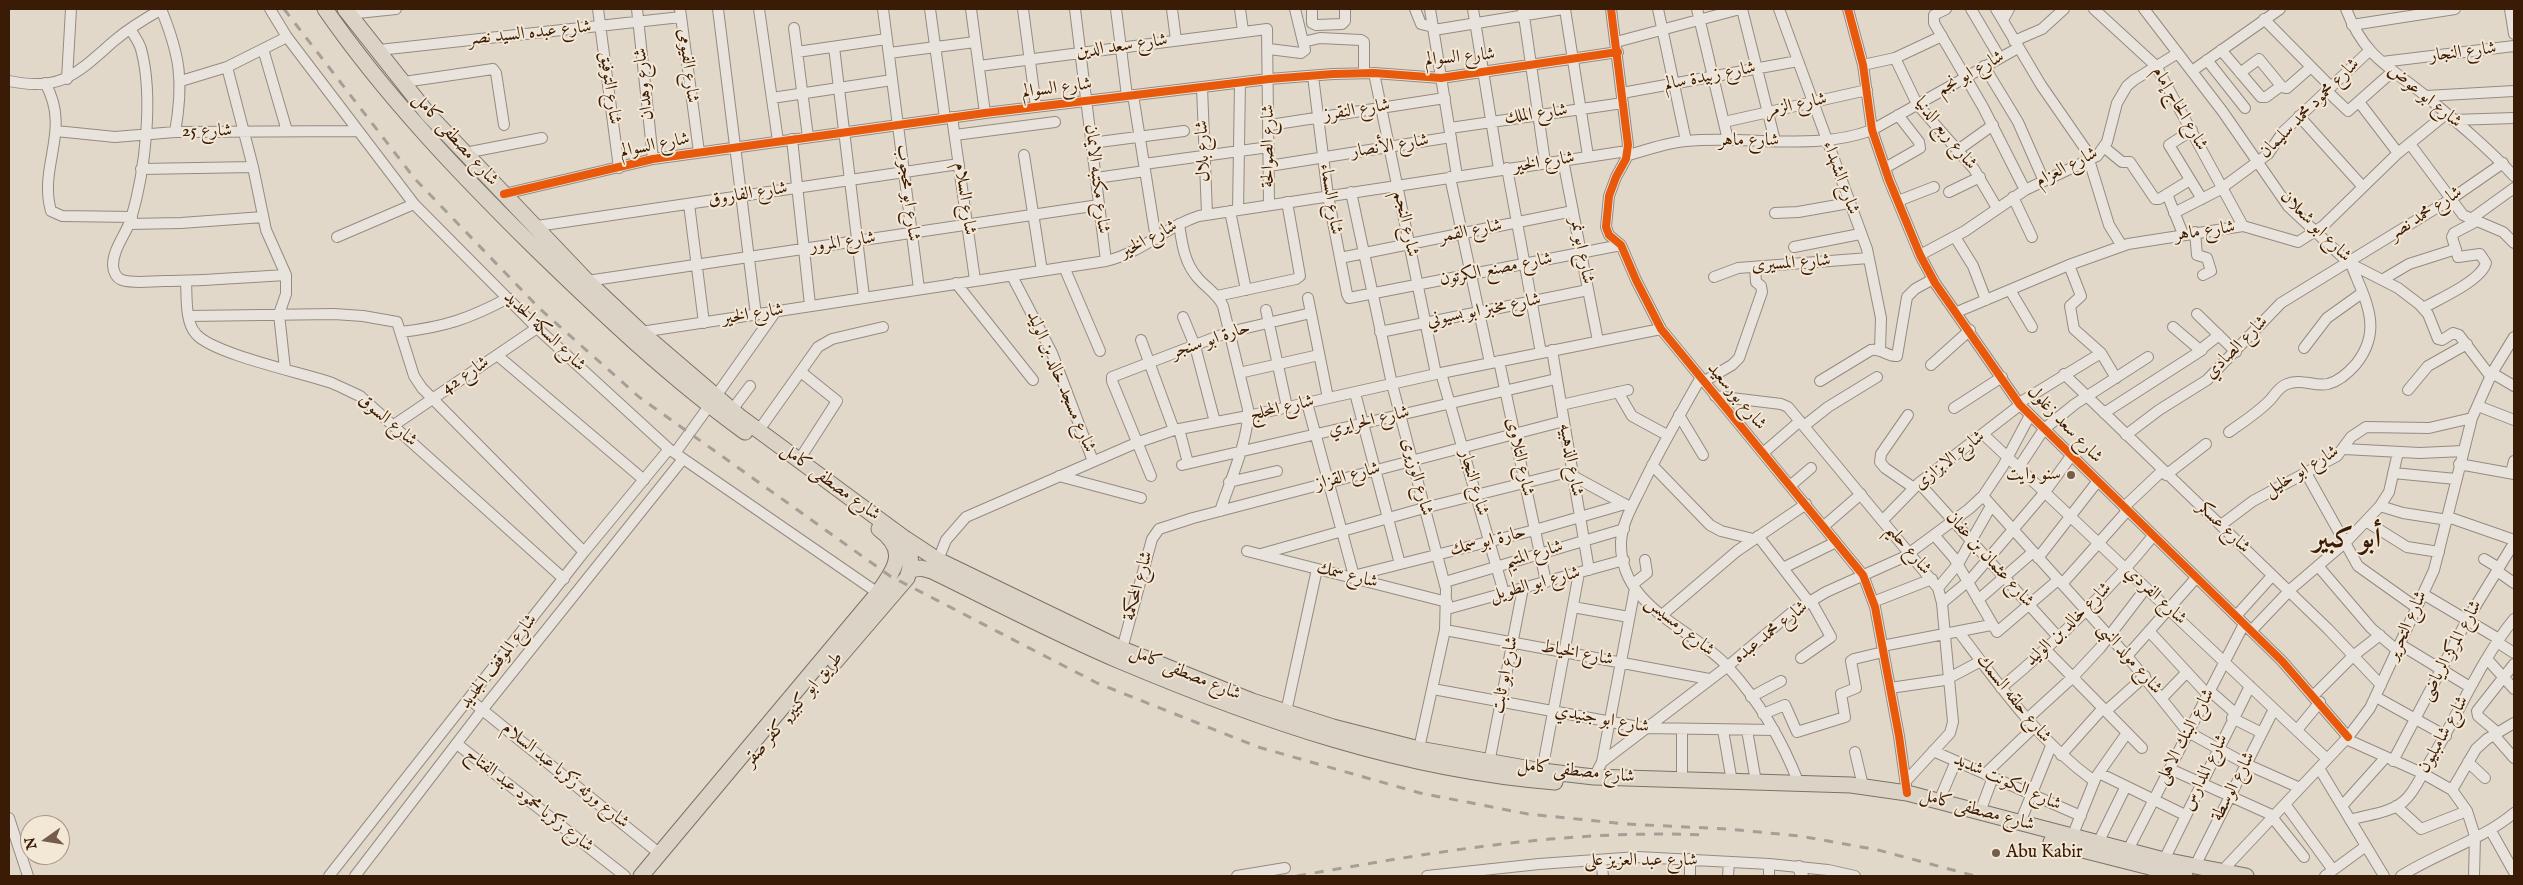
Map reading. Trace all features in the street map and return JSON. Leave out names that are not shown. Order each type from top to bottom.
[{"type":"main road","name":"شارع مصطفى كامل","points":[[325,9],[375,74],[434,132],[570,283],[713,401],[897,538],[938,560],[1122,649],[1252,701],[1468,772],[1585,785],[1797,789],[1849,792],[1903,799],[2086,852],[2190,871],[2223,870],[2246,876]]},
{"type":"main road","name":"شارع مصطفى كامل","points":[[346,11],[404,82],[434,132],[465,153],[537,226],[586,280],[713,401],[732,410],[759,430],[897,538]]},
{"type":"main road","points":[[897,538],[910,554],[910,570]]},
{"type":"main road","name":"طريق ابو كبير, كفر صقر","points":[[640,876],[878,593],[895,567],[897,538]]},
{"type":"main road","name":"شارع مصطفى كامل","points":[[910,570],[921,568],[932,570],[1118,661],[1290,728],[1417,755],[1489,762],[1594,777],[1907,787],[1939,801],[2164,860],[2190,871]]},
{"type":"main road","name":"طريق ابو كبير, كفر صقر","points":[[653,876],[902,583],[910,570]]},
{"type":"street","points":[[67,79],[71,9]]},
{"type":"street","points":[[9,81],[45,83],[67,79],[88,66],[130,29],[161,9],[172,37],[181,81],[180,108],[175,132]]},
{"type":"street","name":"شارع السكة الحديد","points":[[270,9],[287,37],[414,204],[537,328],[676,454],[878,593]]},
{"type":"street","points":[[346,11],[396,9]]},
{"type":"street","name":"شارع التوفيق","points":[[598,9],[619,168]]},
{"type":"street","name":"شارع وهدان","points":[[637,9],[653,159]]},
{"type":"street","points":[[718,9],[756,315]]},
{"type":"street","points":[[759,9],[778,141]]},
{"type":"street","name":"شارع ابو محجوب","points":[[883,9],[919,289]]},
{"type":"street","name":"شارع السلام","points":[[930,9],[935,47],[949,118],[955,135],[975,280]]},
{"type":"street","points":[[971,9],[985,113]]},
{"type":"street","points":[[1023,9],[1036,107]]},
{"type":"street","name":"شارع مكتبه الايمان","points":[[1075,9],[1106,261]]},
{"type":"street","points":[[1116,9],[1121,47],[1139,137],[1156,239]]},
{"type":"street","points":[[1172,9],[1176,40]]},
{"type":"street","points":[[1240,9],[1243,31]]},
{"type":"street","points":[[1269,49],[1304,52],[1295,9]]},
{"type":"street","points":[[1312,9],[1312,23],[1316,25],[1342,24],[1345,21],[1345,9]]},
{"type":"street","points":[[1415,9],[1421,24],[1434,29],[1475,23],[1524,12],[1564,9],[1588,156]]},
{"type":"street","name":"شارع التلاوى","points":[[1430,9],[1450,132],[1462,234],[1479,312],[1494,362],[1505,390],[1546,582]]},
{"type":"street","points":[[1473,9],[1491,122],[1517,222],[1541,352]]},
{"type":"street","name":"شارع بورسعيد","points":[[1611,9],[1623,98],[1626,153],[1609,196],[1606,216],[1609,235],[1621,245],[1661,329],[1864,575],[1873,602],[1883,649],[1907,787]]},
{"type":"street","points":[[1658,9],[1686,141]]},
{"type":"street","points":[[1697,9],[1728,140]]},
{"type":"street","points":[[1741,9],[1775,141]]},
{"type":"street","name":"شارع السوالم","points":[[504,194],[653,159],[985,113],[1270,79],[1364,73],[1441,78],[1573,59],[1617,47],[1662,30],[1741,9]]},
{"type":"street","name":"شارع الشهداء","points":[[1779,9],[1869,258],[1881,318],[1880,350]]},
{"type":"street","name":"شارع سعد زغلول","points":[[1848,9],[1863,65],[1872,130],[1898,201],[1932,279],[1970,330],[2020,404],[2097,482],[2247,627],[2317,699],[2347,738]]},
{"type":"street","points":[[1946,9],[1933,18],[1993,125],[2025,190]]},
{"type":"street","points":[[1971,9],[2000,58]]},
{"type":"street","points":[[1996,9],[2041,85],[2081,141],[2109,225],[2122,246]]},
{"type":"street","points":[[2003,20],[2009,9]]},
{"type":"street","name":"شارع ابو نجم","points":[[1872,130],[2000,58],[2016,44],[2042,29],[2064,9]]},
{"type":"street","name":"شارع الحاج إمام","points":[[2094,9],[2156,66],[2243,226]]},
{"type":"street","points":[[2192,71],[2280,9]]},
{"type":"street","name":"شارع ابو عوض","points":[[2346,9],[2352,25],[2368,51],[2392,72],[2426,96],[2514,176]]},
{"type":"street","points":[[2352,25],[2455,9]]},
{"type":"street","points":[[2510,9],[2514,34]]},
{"type":"street","name":"شارع ابو شعلان","points":[[2149,10],[2285,202],[2350,263],[2409,295],[2423,308],[2434,326],[2438,339],[2442,340],[2455,333],[2467,344]]},
{"type":"street","points":[[1524,12],[1545,162]]},
{"type":"street","name":"شارع عبده السيد نصر","points":[[379,50],[601,26],[681,13]]},
{"type":"street","name":"شارع الفيومى","points":[[681,13],[699,152]]},
{"type":"street","points":[[2264,19],[2311,68],[2347,110],[2392,72]]},
{"type":"street","points":[[794,28],[808,137]]},
{"type":"street","name":"شارع سعد الدين","points":[[979,66],[1266,28]]},
{"type":"street","name":"شارع الصوالحة","points":[[1266,28],[1268,31],[1270,79],[1269,205]]},
{"type":"street","points":[[130,29],[140,48],[144,72],[146,135],[141,170],[130,220],[114,256],[116,276],[121,280],[134,282],[186,282],[286,275]]},
{"type":"street","points":[[1863,65],[1895,58],[1942,36]]},
{"type":"street","points":[[181,81],[227,67],[287,37]]},
{"type":"street","points":[[1302,42],[1320,38],[1361,40],[1364,42],[1364,73]]},
{"type":"street","points":[[798,52],[887,39]]},
{"type":"street","points":[[889,53],[976,42]]},
{"type":"street","name":"شارع النجار","points":[[2382,62],[2514,46]]},
{"type":"street","points":[[834,47],[864,297]]},
{"type":"street","points":[[263,48],[287,131]]},
{"type":"street","points":[[2221,50],[2261,97],[2266,96],[2281,86]]},
{"type":"street","name":"شارع محمود محمد سليمان","points":[[2174,213],[2223,187],[2272,150],[2279,136],[2368,51]]},
{"type":"street","name":"شارع العزام","points":[[1920,255],[1955,237],[2025,190],[2089,161],[2105,148],[2121,94],[2134,80],[2178,53]]},
{"type":"street","name":"شارع ربع الدنيا","points":[[1895,58],[1917,104],[1930,122],[1958,150],[1980,177],[1998,208]]},
{"type":"street","points":[[2240,73],[2258,59],[2281,86],[2285,88],[2289,87],[2311,68]]},
{"type":"street","points":[[2207,60],[2246,108]]},
{"type":"street","name":"شارع زبيدة سالم","points":[[1623,98],[1674,84],[1798,61]]},
{"type":"street","points":[[1984,66],[2018,122],[2044,180]]},
{"type":"street","points":[[227,67],[245,132],[263,217],[286,275],[286,294],[280,314],[285,369]]},
{"type":"street","points":[[404,82],[490,68],[496,73],[504,125]]},
{"type":"street","name":"شارع النجم","points":[[1374,73],[1425,323],[1438,373]]},
{"type":"street","name":"شارع السماء","points":[[1313,76],[1328,196],[1348,296],[1351,298],[1372,294]]},
{"type":"street","points":[[772,98],[892,80]]},
{"type":"street","points":[[1240,82],[1239,151],[1234,210],[1246,290]]},
{"type":"street","points":[[45,83],[56,106],[56,131],[49,178],[48,201],[51,211],[62,216],[130,220],[263,217]]},
{"type":"street","name":"شارع بلال","points":[[1202,87],[1206,214]]},
{"type":"street","name":"شارع الزمر","points":[[1724,122],[1867,90]]},
{"type":"street","points":[[2426,96],[2514,91]]},
{"type":"street","name":"شارع النقرز","points":[[1270,125],[1445,98]]},
{"type":"street","name":"شارع الملك","points":[[1450,132],[1491,122],[1581,109],[1623,98]]},
{"type":"street","points":[[2358,102],[2398,153]]},
{"type":"street","points":[[1885,168],[1919,150],[1920,144],[1898,114]]},
{"type":"street","points":[[2299,116],[2363,187]]},
{"type":"street","points":[[2450,117],[2514,118]]},
{"type":"street","name":"شارع ماهر","points":[[1957,312],[2069,265],[2122,246],[2195,232],[2243,226],[2293,242],[2316,231],[2331,219],[2398,153],[2450,117]]},
{"type":"street","points":[[955,135],[1055,122]]},
{"type":"street","points":[[1958,150],[1993,125]]},
{"type":"street","name":"شارع ماهر","points":[[1626,153],[1686,141],[1826,142],[1872,130]]},
{"type":"street","points":[[2192,130],[2169,145],[2202,199]]},
{"type":"street","name":"شارع 25","points":[[56,131],[115,137],[175,132],[358,131]]},
{"type":"street","points":[[1091,143],[1184,131]]},
{"type":"street","name":"شارع الأنصار","points":[[1269,166],[1389,146],[1450,132]]},
{"type":"street","points":[[465,153],[542,138]]},
{"type":"street","points":[[792,139],[810,305]]},
{"type":"street","points":[[2410,144],[2463,214],[2503,232],[2514,244]]},
{"type":"street","points":[[1096,178],[1204,156],[1269,148]]},
{"type":"street","points":[[2105,148],[2122,162],[2130,162],[2152,198],[2157,199],[2190,180]]},
{"type":"street","name":"شارع الخير","points":[[641,332],[1106,261],[1129,254],[1179,224],[1206,214],[1545,162],[1626,153]]},
{"type":"street","points":[[1024,155],[1042,271]]},
{"type":"street","name":"شارع ابو نمر","points":[[1563,160],[1598,342]]},
{"type":"street","name":"شارع الفاروق","points":[[537,226],[959,164]]},
{"type":"street","name":"شارع محمد نصر","points":[[2350,263],[2502,164]]},
{"type":"street","points":[[141,170],[253,167]]},
{"type":"street","points":[[1949,192],[1980,177]]},
{"type":"street","points":[[1898,201],[1934,187]]},
{"type":"street","points":[[2423,308],[2464,286],[2485,266],[2480,254],[2461,258],[2456,249],[2453,235],[2514,188]]},
{"type":"street","name":"شارع الوزيرى","points":[[1351,192],[1392,384],[1445,582],[1448,605],[1433,689],[1417,755]]},
{"type":"street","points":[[2167,194],[2183,234]]},
{"type":"street","points":[[2013,197],[2032,237]]},
{"type":"street","points":[[1217,296],[1298,278],[1300,270],[1287,202]]},
{"type":"street","points":[[1775,213],[1798,212],[1849,203]]},
{"type":"street","points":[[337,237],[414,204]]},
{"type":"street","points":[[689,204],[704,323]]},
{"type":"street","name":"شارع المرور","points":[[586,280],[1099,205]]},
{"type":"street","name":"شارع القمر","points":[[1340,258],[1573,211]]},
{"type":"street","points":[[1179,224],[1183,248],[1190,267],[1217,296],[1223,306],[1240,373],[1248,416],[1240,451],[1220,511]]},
{"type":"street","points":[[2195,232],[2197,255],[2207,258],[2210,271],[2203,275]]},
{"type":"street","points":[[1794,247],[1860,234]]},
{"type":"street","points":[[1955,237],[1973,266],[1986,300]]},
{"type":"street","name":"شارع مصنع الكرتون","points":[[1372,294],[1621,245]]},
{"type":"street","points":[[2382,280],[2409,264],[2456,249]]},
{"type":"street","name":"شارع المسيرى","points":[[1714,278],[1732,270],[1755,267],[1869,258]]},
{"type":"street","points":[[2228,432],[2247,419],[2284,385],[2303,381],[2328,384],[2350,370],[2362,356],[2370,339],[2371,322],[2350,263]]},
{"type":"street","name":"شارع الصادي","points":[[2126,436],[2159,410],[2207,380],[2236,352],[2281,303],[2350,263]]},
{"type":"street","points":[[2069,265],[2080,294],[2080,299],[2070,306],[2072,326],[2101,353],[2116,378]]},
{"type":"street","points":[[1064,267],[1100,351]]},
{"type":"street","points":[[1702,380],[1732,365],[1741,354],[1762,292],[1761,286],[1756,282],[1755,267]]},
{"type":"street","name":"شارع مسجد خالد بن الوليد","points":[[1012,276],[1052,353],[1094,461]]},
{"type":"street","points":[[1820,381],[1871,350],[1880,350],[1893,356],[1898,354],[1907,297],[1915,289],[1932,279]]},
{"type":"street","name":"شارع السوق","points":[[186,282],[192,328],[204,340],[228,351],[334,384],[360,396],[564,579]]},
{"type":"street","points":[[956,283],[1033,380]]},
{"type":"street","name":"شارع مخبز ابو بسيوني","points":[[1380,332],[1588,290]]},
{"type":"street","points":[[2010,290],[2032,326]]},
{"type":"street","points":[[2304,348],[2328,318],[2362,293]]},
{"type":"street","points":[[400,332],[438,328],[474,316],[508,298]]},
{"type":"street","points":[[1308,298],[1328,398]]},
{"type":"street","points":[[1266,310],[1288,407]]},
{"type":"street","points":[[676,454],[776,311]]},
{"type":"street","name":"حارة ابو سنجر","points":[[1136,443],[1111,380],[1114,376],[1229,332],[1311,313]]},
{"type":"street","points":[[189,316],[280,314],[364,316],[397,322],[414,376],[422,388],[584,552]]},
{"type":"street","points":[[2197,314],[2236,352]]},
{"type":"street","points":[[1183,317],[1194,346],[1215,422]]},
{"type":"street","points":[[759,430],[818,347],[827,341],[883,327]]},
{"type":"street","points":[[2173,327],[2202,350]]},
{"type":"street","name":"شارع 42","points":[[394,425],[537,328]]},
{"type":"street","name":"شارع المحلج","points":[[938,560],[946,540],[966,517],[1136,443],[1177,429],[1248,416],[1438,373],[1661,329]]},
{"type":"street","points":[[1931,365],[1970,330]]},
{"type":"street","points":[[2104,413],[2202,350],[2219,336]]},
{"type":"street","name":"شارع التحرير","points":[[2223,870],[2347,738],[2363,718],[2376,697],[2417,608],[2439,552],[2448,519],[2462,450],[2472,418],[2492,375],[2514,337]]},
{"type":"street","points":[[1141,340],[1177,429]]},
{"type":"street","points":[[2408,390],[2428,366],[2467,344],[2492,375],[2514,386]]},
{"type":"street","name":"شارع الذهبيه","points":[[1542,771],[1573,607],[1584,571],[1584,541],[1552,350]]},
{"type":"street","name":"شارع الابزازى","points":[[1883,520],[1917,485],[2020,404],[2064,374],[2101,353]]},
{"type":"street","points":[[497,355],[644,480]]},
{"type":"street","points":[[1240,373],[1320,355]]},
{"type":"street","points":[[2019,467],[2044,429],[2087,396],[2148,356]]},
{"type":"street","points":[[799,460],[838,401],[801,372]]},
{"type":"street","name":"شارع النجار","points":[[1438,373],[1450,403],[1504,593]]},
{"type":"street","name":"شارع عسكر","points":[[2064,374],[2164,473],[2221,524],[2381,685]]},
{"type":"street","points":[[1763,453],[1802,423],[1878,376]]},
{"type":"street","points":[[1954,408],[2002,377]]},
{"type":"street","name":"شارع الحرايري","points":[[1177,429],[1185,464],[1556,379]]},
{"type":"street","name":"شارع رمسيس","points":[[1702,380],[1667,435],[1628,506],[1622,542],[1624,560],[1640,597],[1728,666],[1774,730],[1786,750],[1799,784]]},
{"type":"street","points":[[732,410],[750,386]]},
{"type":"street","points":[[1561,405],[1623,391],[1632,416],[1667,435]]},
{"type":"street","points":[[1355,393],[1400,564]]},
{"type":"street","name":"شارع حليم","points":[[1715,396],[1781,404],[1788,407],[1938,588],[1942,603],[1952,728],[1907,787]]},
{"type":"street","points":[[1307,403],[1342,531],[1352,576]]},
{"type":"street","points":[[2478,406],[2514,420]]},
{"type":"street","points":[[1679,415],[1703,454]]},
{"type":"street","name":"شارع عثمان بن عفان","points":[[1908,415],[1882,454],[1880,462],[1885,468],[1917,485],[1954,521],[2059,638]]},
{"type":"street","name":"شارع محمد عبده","points":[[1594,777],[1602,762],[1644,728],[1728,666],[1791,613],[1810,601],[1910,553],[1954,521],[1983,496],[2008,457],[2030,415]]},
{"type":"street","name":"شارع ابو خليل","points":[[2221,524],[2247,504],[2337,456],[2355,433],[2372,426],[2421,428],[2472,418]]},
{"type":"street","name":"شارع القزاز","points":[[1162,528],[1328,482],[1564,421]]},
{"type":"street","name":"شارع الفردي","points":[[1983,434],[2327,759]]},
{"type":"street","points":[[1136,443],[1152,476]]},
{"type":"street","points":[[1763,714],[1785,706],[1798,732],[1845,717],[1841,694],[1856,688],[1852,661],[1854,659],[1883,649],[1944,635],[1996,628],[2060,582],[2099,543],[2126,509],[2164,473],[2206,444]]},
{"type":"street","points":[[2344,449],[2420,453],[2462,450]]},
{"type":"street","name":"شارع البنك الاهلى","points":[[2128,850],[2225,662],[2247,627],[2367,522],[2389,492],[2398,452]]},
{"type":"street","name":"شارع الموقف الجديد","points":[[329,876],[434,746],[584,552],[644,480],[676,454]]},
{"type":"street","name":"شارع الموقف الجديد","points":[[355,876],[447,758],[482,709],[676,454]]},
{"type":"street","points":[[1942,603],[1968,583],[2045,492],[2071,456]]},
{"type":"street","points":[[2459,464],[2513,474],[2514,461]]},
{"type":"street","points":[[1652,465],[1710,526],[1721,532],[1756,537],[1810,601],[1831,637],[1801,658]]},
{"type":"street","points":[[1790,486],[1811,468]]},
{"type":"street","points":[[1229,482],[1277,471]]},
{"type":"street","points":[[1261,554],[1476,494],[1573,473],[1628,506]]},
{"type":"street","points":[[2306,473],[2353,560],[2364,571],[2417,608]]},
{"type":"street","points":[[2393,473],[2456,479]]},
{"type":"street","points":[[1058,476],[1141,498]]},
{"type":"street","points":[[1978,600],[2004,577],[2036,555],[2097,482]]},
{"type":"street","points":[[1824,526],[1861,494]]},
{"type":"street","name":"شارع مولد النبى","points":[[1983,496],[2128,656],[2188,732],[2246,764],[2300,788]]},
{"type":"street","points":[[1662,615],[1756,537],[1806,504]]},
{"type":"street","name":"حارة ابو سمك","points":[[1352,576],[1628,506]]},
{"type":"street","points":[[1938,588],[1958,564],[1991,506]]},
{"type":"street","points":[[2380,506],[2403,513],[2448,519],[2514,541]]},
{"type":"street","points":[[2367,522],[2407,547],[2439,552]]},
{"type":"street","name":"شارع المحكمة","points":[[1122,649],[1152,536],[1162,528]]},
{"type":"street","name":"شارع المتيم","points":[[1445,582],[1624,529]]},
{"type":"street","points":[[1935,536],[1958,564],[1996,628]]},
{"type":"street","name":"شارع خالد بن الوليد","points":[[2001,688],[2046,650],[2086,611],[2126,569],[2153,536]]},
{"type":"street","name":"شارع المركز الرياضى","points":[[2342,806],[2389,760],[2416,720],[2467,620],[2514,541]]},
{"type":"street","points":[[1783,568],[1836,542]]},
{"type":"street","name":"شارع سمك","points":[[1247,551],[1352,576],[1448,605]]},
{"type":"street","name":"شارع ابو الطويل","points":[[1448,605],[1504,593],[1624,560]]},
{"type":"street","points":[[1602,762],[1634,586],[1647,573],[1645,560]]},
{"type":"street","points":[[2484,560],[2514,583]]},
{"type":"street","points":[[2318,566],[2359,615],[2380,635],[2399,648],[2442,669],[2470,687]]},
{"type":"street","points":[[1286,712],[1317,569]]},
{"type":"street","points":[[2236,616],[2272,576]]},
{"type":"street","points":[[2128,656],[2196,578]]},
{"type":"street","points":[[1873,602],[1932,579]]},
{"type":"street","name":"شارع ابو ثابت","points":[[1489,762],[1523,588]]},
{"type":"street","points":[[1980,812],[1989,775],[2030,724],[2110,637],[2146,588]]},
{"type":"street","points":[[2423,594],[2467,620],[2514,653]]},
{"type":"street","points":[[1573,607],[1629,617]]},
{"type":"street","name":"شارع شامبليون","points":[[2350,820],[2396,806],[2409,796],[2446,736],[2470,687],[2514,619]]},
{"type":"street","name":"شارع الخياط","points":[[1445,630],[1709,679]]},
{"type":"street","points":[[2149,631],[2209,693],[2234,715],[2262,733]]},
{"type":"street","name":"شارع حلقه السمك","points":[[1959,632],[2030,724],[2060,754],[2096,777],[2126,786],[2185,815]]},
{"type":"street","points":[[2297,730],[2317,699],[2354,656],[2380,635]]},
{"type":"street","points":[[2046,650],[2142,748]]},
{"type":"street","points":[[2487,660],[2504,676],[2514,689]]},
{"type":"street","points":[[1890,688],[1949,678],[1980,661]]},
{"type":"street","points":[[2514,664],[2476,710],[2478,716],[2496,734],[2514,758]]},
{"type":"street","points":[[2162,698],[2187,672]]},
{"type":"street","points":[[2060,754],[2105,709],[2145,676]]},
{"type":"street","points":[[1750,697],[1781,681]]},
{"type":"street","name":"شارع المدارس","points":[[2164,860],[2250,686]]},
{"type":"street","name":"شارع ابو جنيدي","points":[[1433,689],[1644,728],[1774,730]]},
{"type":"street","points":[[2376,697],[2446,736]]},
{"type":"street","name":"شارع ورثه زكريا عبد السلام","points":[[469,699],[660,854]]},
{"type":"street","name":"شارع الوسطة","points":[[2190,871],[2274,709]]},
{"type":"street","points":[[2452,790],[2476,749],[2514,723]]},
{"type":"street","points":[[1682,730],[1682,780]]},
{"type":"street","points":[[1723,730],[1732,782]]},
{"type":"street","points":[[1747,730],[1756,782]]},
{"type":"street","points":[[2072,837],[2096,777],[2127,732]]},
{"type":"street","points":[[2347,738],[2389,760],[2422,773],[2452,790],[2467,811],[2475,836],[2474,876]]},
{"type":"street","name":"شارع زكريا محمود عبد الفتاح","points":[[457,744],[625,876]]},
{"type":"street","points":[[434,746],[447,758]]},
{"type":"street","points":[[2020,823],[2051,746]]},
{"type":"street","name":"شارع الكونت شديد","points":[[1933,751],[2081,816]]},
{"type":"street","points":[[1854,752],[1863,786]]},
{"type":"street","points":[[1939,801],[1956,761]]},
{"type":"street","points":[[2468,762],[2486,778]]},
{"type":"street","points":[[2319,768],[2384,876]]},
{"type":"street","points":[[2170,769],[2273,817],[2304,857]]},
{"type":"street","points":[[2098,843],[2126,786]]},
{"type":"street","points":[[2285,804],[2329,873],[2366,846]]},
{"type":"street","points":[[2396,806],[2421,829],[2467,811]]},
{"type":"street","points":[[2401,876],[2475,836],[2491,831],[2514,813]]},
{"type":"street","points":[[9,818],[28,876]]},
{"type":"street","points":[[2491,831],[2514,872]]},
{"type":"street","name":"شارع عبد العزيز على","points":[[1428,876],[1638,857],[1769,864],[1800,872],[1855,876]]},
{"type":"street","points":[[1690,859],[1690,876]]},
{"type":"street","points":[[1601,860],[1603,876]]},
{"type":"street","points":[[1728,876],[1729,862]]},
{"type":"street","points":[[1769,864],[1769,876]]},
{"type":"street","points":[[1237,876],[1285,868]]},
{"type":"railway","points":[[284,9],[415,179],[539,308],[639,397],[890,576],[1097,683],[1258,747],[1420,793],[1528,814],[1626,824],[1728,829],[1800,836],[1878,850],[1975,876]]},
{"type":"railway","points":[[1297,876],[1500,844],[1602,836],[1653,834],[1705,835]]},
{"type":"cycle path","points":[[1611,9],[1628,145],[1626,159],[1616,177],[1609,196],[1606,227],[1609,235],[1621,245],[1636,280],[1661,329],[1863,575],[1875,607],[1899,736],[1907,793]]},
{"type":"cycle path","points":[[1848,9],[1863,65],[1872,130],[1889,180],[1920,255],[1935,283],[2020,405],[2282,661],[2348,737]]},
{"type":"cycle path","points":[[504,194],[653,159],[985,113],[1269,79],[1333,74],[1374,73],[1441,78],[1618,52]]},
{"type":"place","name":"سنو وايت","points":[[2071,475]]},
{"type":"place","name":"Abu Kabir","points":[[1996,853]]},
{"type":"district","name":"أبو كبير","points":[[2347,541]]}]
